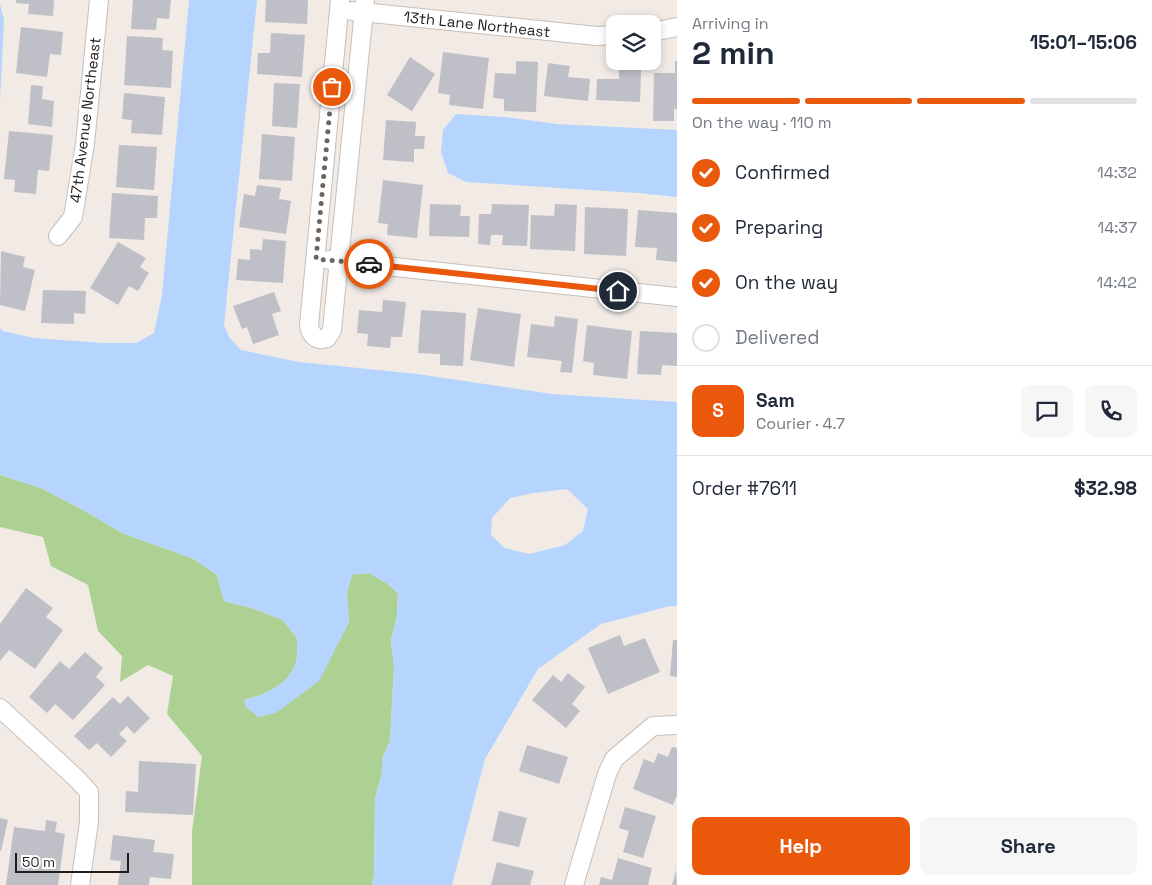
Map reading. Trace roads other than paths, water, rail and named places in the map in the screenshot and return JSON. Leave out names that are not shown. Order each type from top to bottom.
[{"type":"street","name":"47th Avenue Northeast","points":[[58,236],[73,217],[84,144],[99,0]]},
{"type":"street","name":"13th Lane Northeast","points":[[340,5],[364,6],[597,36],[606,36]]},
{"type":"street","points":[[340,5],[309,325],[310,332],[314,336],[324,339],[327,338],[332,330],[364,6]]},
{"type":"street","points":[[661,30],[677,27]]},
{"type":"street","points":[[316,259],[677,297]]},
{"type":"street","points":[[0,708],[76,778],[88,792],[89,822],[80,885]]},
{"type":"street","points":[[574,885],[607,774],[614,759],[653,726],[677,725]]},
{"type":"water","points":[[189,0],[257,0],[224,325],[229,337],[241,350],[299,362],[417,374],[552,394],[677,402],[677,606],[670,606],[601,624],[538,669],[485,759],[452,885],[372,885],[374,876],[375,798],[382,773],[382,759],[390,741],[394,666],[391,641],[397,615],[398,593],[388,584],[369,573],[352,575],[347,593],[349,622],[319,681],[276,713],[258,717],[246,707],[244,700],[268,692],[282,683],[293,670],[296,662],[297,638],[283,620],[252,608],[224,601],[217,575],[194,559],[122,533],[41,488],[0,475],[0,328],[3,331],[34,338],[103,343],[136,343],[154,333],[162,295]],"holes":[[[567,489],[588,509],[583,531],[565,545],[529,554],[505,548],[491,535],[492,518],[510,498]]]},
{"type":"water","points":[[0,4],[4,20],[0,101]]},
{"type":"water","points":[[456,114],[504,117],[557,124],[677,130],[677,197],[466,182],[448,173],[441,152],[443,130]]}]
